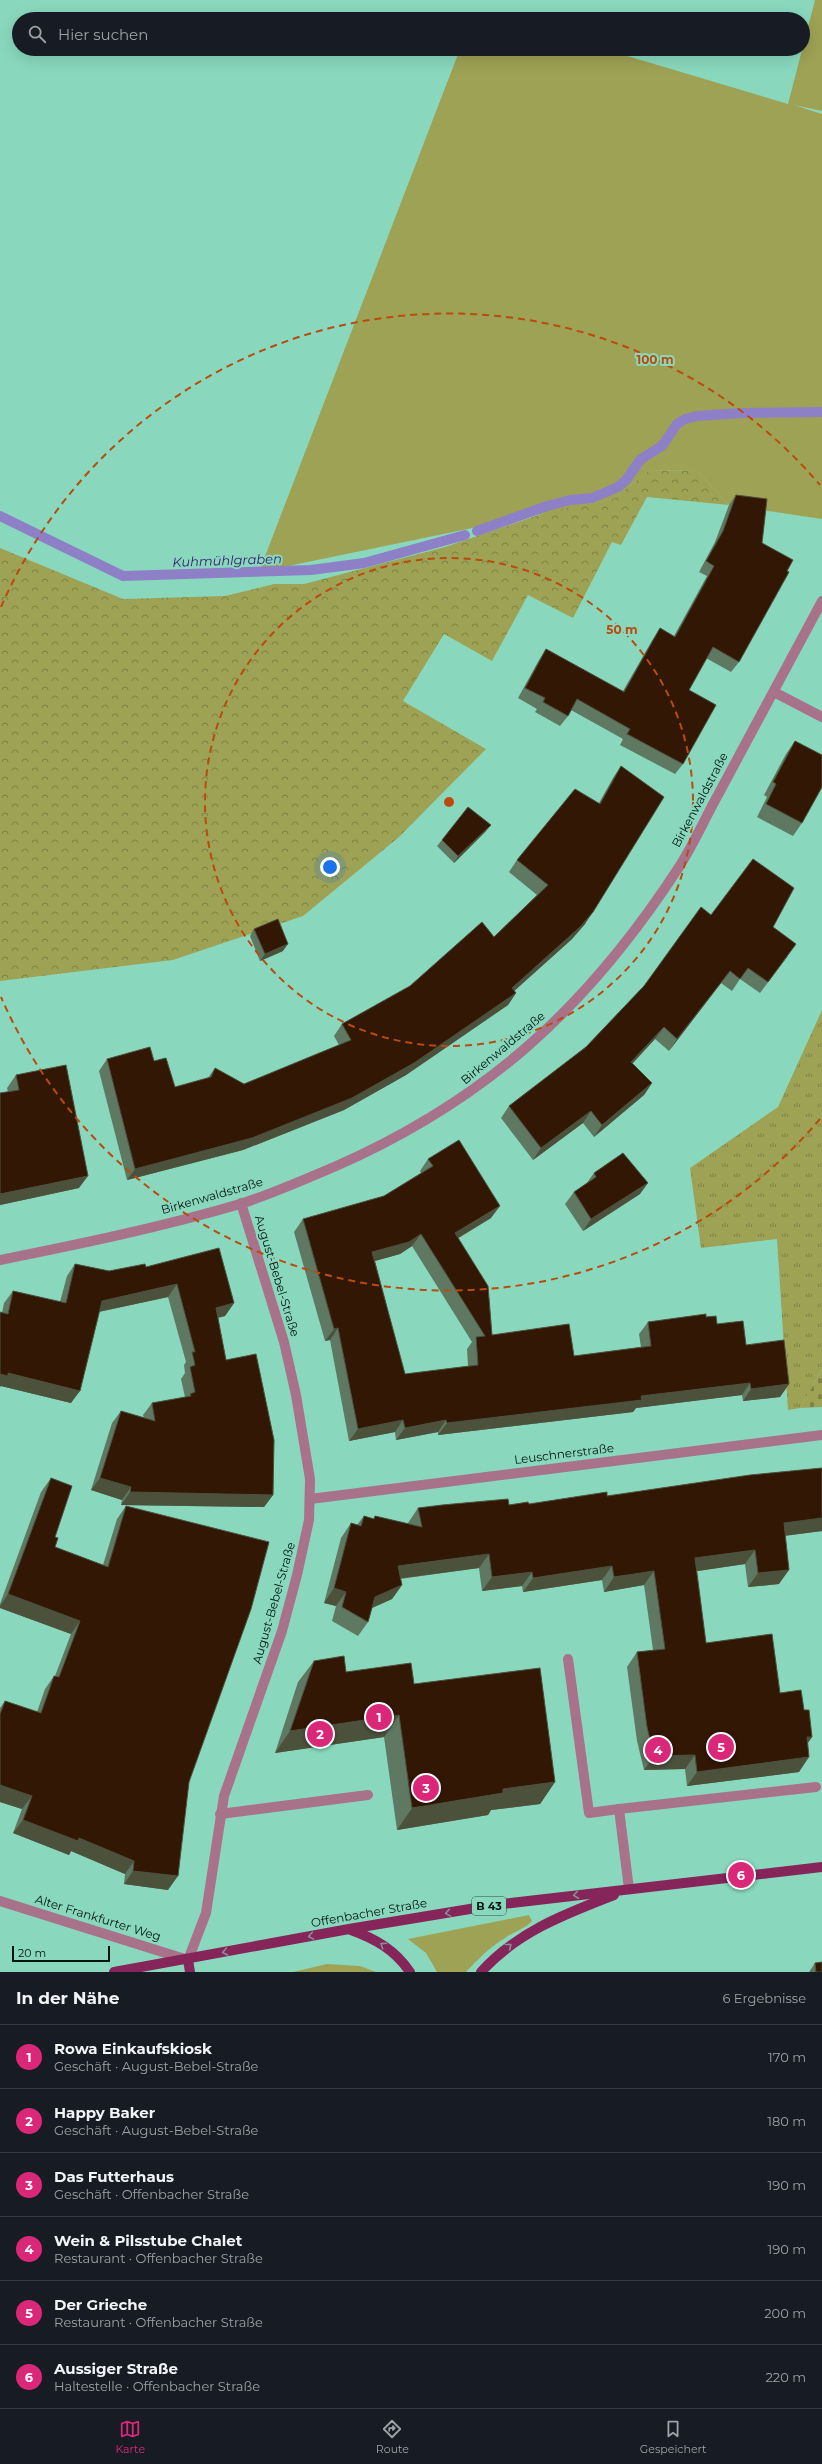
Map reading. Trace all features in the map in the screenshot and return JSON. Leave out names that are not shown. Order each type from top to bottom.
[{"type":"main road","name":"Offenbacher Straße","points":[[114,1972],[188,1960],[349,1929],[494,1905],[822,1867]]},
{"type":"main road","name":"Offenbacher Straße","points":[[481,1972],[492,1959],[529,1931],[564,1914],[629,1889]]},
{"type":"main road","points":[[349,1929],[386,1946],[402,1960],[410,1972]]},
{"type":"main road","points":[[188,1960],[190,1972]]},
{"type":"street","name":"Birkenwaldstraße","points":[[0,1260],[241,1203],[309,1178],[367,1152],[418,1126],[488,1080],[561,1016],[624,946],[682,864],[822,601]]},
{"type":"street","points":[[774,692],[822,718]]},
{"type":"street","name":"August-Bebel-Straße","points":[[188,1960],[206,1913],[220,1814],[232,1767],[282,1631],[298,1575],[309,1520],[310,1500],[307,1451],[296,1395],[284,1342],[241,1203]]},
{"type":"street","name":"Leuschnerstraße","points":[[310,1500],[822,1435]]},
{"type":"street","points":[[568,1659],[589,1813],[816,1787]]},
{"type":"street","points":[[220,1814],[368,1795]]},
{"type":"street","points":[[619,1809],[629,1889]]},
{"type":"street","name":"Alter Frankfurter Weg","points":[[0,1901],[188,1960]]},
{"type":"green space","points":[[815,0],[822,0],[822,111],[794,105],[822,114],[822,519],[729,505],[697,471],[650,470],[613,499],[259,572],[457,56],[627,56],[788,104],[800,56],[810,56],[810,19]]},
{"type":"green space","points":[[650,470],[697,471],[729,505],[647,497],[621,545],[612,542],[573,618],[528,595],[492,661],[444,634],[403,701],[486,749],[399,837],[303,916],[173,960],[0,981],[0,548],[123,599],[225,596],[274,584],[304,584],[445,547],[547,512],[613,499]]},
{"type":"green space","points":[[822,1010],[822,1369],[800,1408],[788,1410],[777,1239],[701,1248],[690,1168],[778,1107]]},
{"type":"green space","points":[[822,1369],[822,1407],[800,1408]]},
{"type":"green space","points":[[529,1915],[532,1921],[529,1924],[494,1945],[466,1972],[437,1972],[426,1953],[408,1939]]},
{"type":"green space","points":[[327,1964],[360,1966],[376,1972],[293,1972]]},
{"type":"building","points":[[736,495],[767,499],[762,543],[793,560],[787,571],[789,572],[739,662],[713,647],[689,690],[716,705],[683,764],[627,734],[630,729],[577,699],[568,716],[543,702],[545,698],[525,688],[546,649],[624,692],[660,628],[675,637],[714,566],[706,561],[723,531]]},
{"type":"building","points":[[795,741],[822,755],[822,787],[802,823],[766,804],[776,784],[773,782]]},
{"type":"building","points":[[621,766],[664,797],[593,912],[580,927],[512,988],[516,993],[414,1063],[352,1098],[252,1138],[135,1169],[107,1059],[150,1047],[154,1061],[166,1058],[175,1087],[211,1077],[215,1068],[244,1084],[351,1040],[342,1024],[410,986],[482,922],[494,937],[548,885],[517,860],[575,789],[600,804]]},
{"type":"building","points":[[468,807],[491,825],[458,856],[442,840]]},
{"type":"building","points":[[753,859],[794,888],[773,927],[796,944],[768,982],[748,968],[740,979],[730,971],[677,1039],[664,1027],[631,1062],[652,1083],[602,1125],[591,1111],[541,1148],[509,1106],[586,1047],[644,986],[701,907],[711,915]]},
{"type":"building","points":[[278,919],[288,944],[265,954],[254,929]]},
{"type":"building","points":[[66,1065],[88,1176],[0,1194],[0,1093],[19,1090],[16,1075]]},
{"type":"building","points":[[459,1140],[500,1206],[455,1233],[488,1286],[492,1335],[569,1324],[574,1356],[651,1346],[648,1322],[706,1314],[706,1317],[716,1316],[717,1324],[743,1321],[746,1345],[784,1340],[789,1384],[751,1389],[750,1383],[641,1396],[642,1400],[447,1423],[446,1420],[405,1428],[403,1420],[358,1429],[338,1328],[334,1329],[303,1219],[384,1196],[433,1166],[428,1159]],"holes":[[[421,1234],[485,1336],[476,1337],[478,1365],[405,1374],[372,1252],[409,1242]]]},
{"type":"building","points":[[623,1153],[648,1183],[591,1219],[574,1192],[596,1177],[594,1173]]},
{"type":"building","points":[[219,1248],[234,1303],[216,1308],[226,1360],[256,1354],[274,1440],[273,1495],[130,1492],[131,1487],[100,1478],[121,1411],[155,1421],[152,1403],[191,1396],[190,1394],[195,1392],[190,1367],[195,1365],[192,1352],[195,1352],[177,1284],[102,1301],[80,1391],[8,1373],[8,1376],[0,1374],[0,1312],[8,1314],[13,1291],[66,1303],[75,1264],[109,1271],[145,1264],[146,1267]]},
{"type":"building","points":[[822,1468],[822,1518],[784,1523],[789,1570],[758,1573],[755,1550],[695,1558],[706,1643],[772,1634],[780,1693],[801,1690],[804,1710],[809,1710],[812,1737],[807,1737],[809,1757],[697,1772],[695,1755],[654,1756],[647,1727],[637,1652],[665,1649],[654,1571],[614,1577],[612,1566],[533,1578],[532,1572],[492,1577],[489,1554],[398,1566],[402,1585],[375,1597],[368,1622],[342,1607],[346,1592],[334,1588],[351,1523],[361,1526],[364,1516],[374,1519],[375,1516],[422,1527],[418,1508],[508,1499],[509,1505],[528,1502],[529,1504],[607,1492],[607,1496],[750,1475]]},
{"type":"building","points":[[51,1478],[72,1486],[55,1537],[58,1538],[55,1547],[108,1567],[126,1506],[269,1542],[251,1609],[189,1782],[178,1876],[133,1871],[134,1861],[79,1838],[78,1841],[23,1820],[32,1796],[0,1785],[0,1714],[5,1701],[41,1713],[54,1676],[59,1677],[80,1621],[8,1594]]},
{"type":"building","points":[[344,1656],[346,1672],[411,1663],[414,1684],[540,1668],[555,1782],[503,1789],[503,1793],[412,1808],[399,1715],[290,1731],[314,1661]]},
{"type":"building","points":[[822,1962],[822,1972],[816,1972],[815,1963]]},
{"type":"waterway","name":"Kuhmühlgraben","points":[[477,531],[547,506],[570,500],[592,498],[618,487],[626,480],[641,459],[662,446],[677,424],[685,419],[697,416],[742,413],[822,412]]},
{"type":"waterway","name":"Kuhmühlgraben","points":[[0,516],[123,576],[311,570],[364,563],[465,535]]},
{"type":"place","name":"Rowa Einkaufskiosk","points":[[379,1717]]},
{"type":"place","name":"Happy Baker","points":[[320,1734]]},
{"type":"place","name":"Der Grieche","points":[[721,1747]]},
{"type":"place","name":"Wein & Pilsstube Chalet","points":[[658,1750]]},
{"type":"place","name":"Das Futterhaus","points":[[426,1788]]},
{"type":"place","name":"Aussiger Straße","points":[[741,1875]]}]
